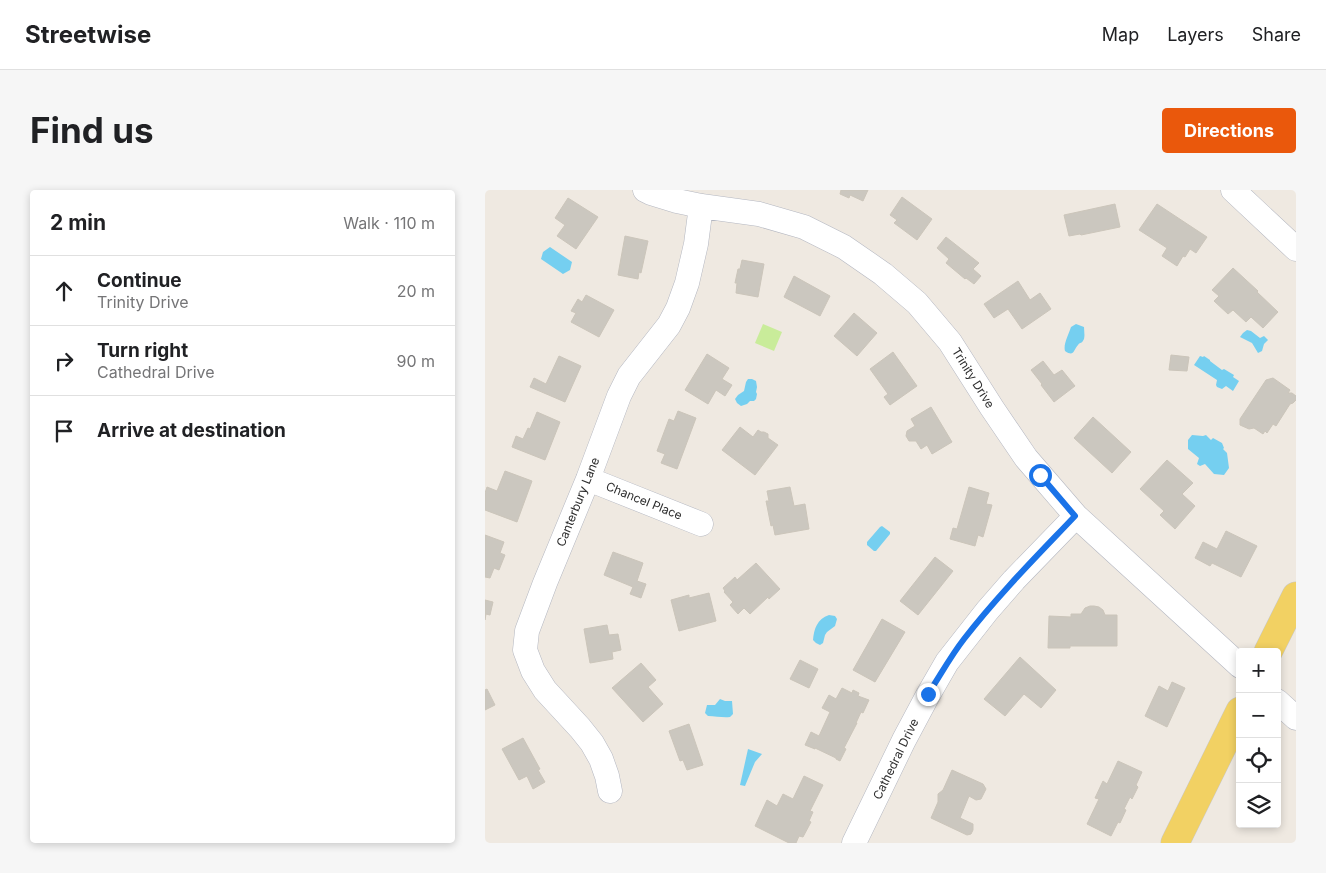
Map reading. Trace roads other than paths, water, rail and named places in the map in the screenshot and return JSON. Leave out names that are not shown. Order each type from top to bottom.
[{"type":"main road","points":[[1270,648],[1296,596]]},
{"type":"main road","points":[[1175,843],[1236,718]]},
{"type":"street","name":"Trinity Drive","points":[[645,190],[677,201],[759,214],[804,227],[844,247],[899,286],[917,303],[950,342],[1026,458],[1075,516],[1236,662]]},
{"type":"street","points":[[1233,190],[1296,249]]},
{"type":"street","name":"Canterbury Lane","points":[[610,791],[601,759],[592,743],[545,690],[533,671],[525,650],[527,631],[619,396],[629,376],[669,325],[679,308],[696,244],[701,206]]},
{"type":"street","name":"Chancel Place","points":[[588,479],[701,524]]},
{"type":"street","name":"Cathedral Drive","points":[[854,843],[904,740],[947,662],[975,625],[1014,580],[1075,516]]},
{"type":"street","points":[[1281,705],[1296,718]]},
{"type":"water","points":[[550,247],[572,262],[570,270],[563,274],[541,259],[543,252]]},
{"type":"water","points":[[1076,324],[1084,327],[1084,339],[1070,353],[1065,351],[1065,345],[1071,327]]},
{"type":"water","points":[[1247,330],[1260,338],[1264,336],[1268,340],[1264,344],[1262,351],[1258,353],[1252,343],[1240,337]]},
{"type":"water","points":[[1200,356],[1204,356],[1222,370],[1224,369],[1234,375],[1233,377],[1239,381],[1233,391],[1226,386],[1222,389],[1217,387],[1217,380],[1194,365]]},
{"type":"water","points":[[748,379],[756,381],[756,399],[741,406],[735,399],[744,391]]},
{"type":"water","points":[[1192,435],[1206,435],[1211,440],[1213,438],[1222,443],[1223,449],[1227,453],[1229,468],[1224,475],[1214,474],[1205,464],[1200,466],[1197,464],[1199,458],[1188,449],[1188,440]]},
{"type":"water","points":[[882,526],[890,534],[874,551],[867,545],[867,542]]},
{"type":"water","points":[[829,615],[835,616],[837,619],[835,626],[827,632],[823,643],[820,645],[813,640],[815,628],[822,619]]},
{"type":"water","points":[[720,699],[732,701],[733,714],[730,717],[708,716],[705,713],[707,705],[715,705]]},
{"type":"water","points":[[748,749],[762,754],[755,762],[745,786],[740,785]]}]
